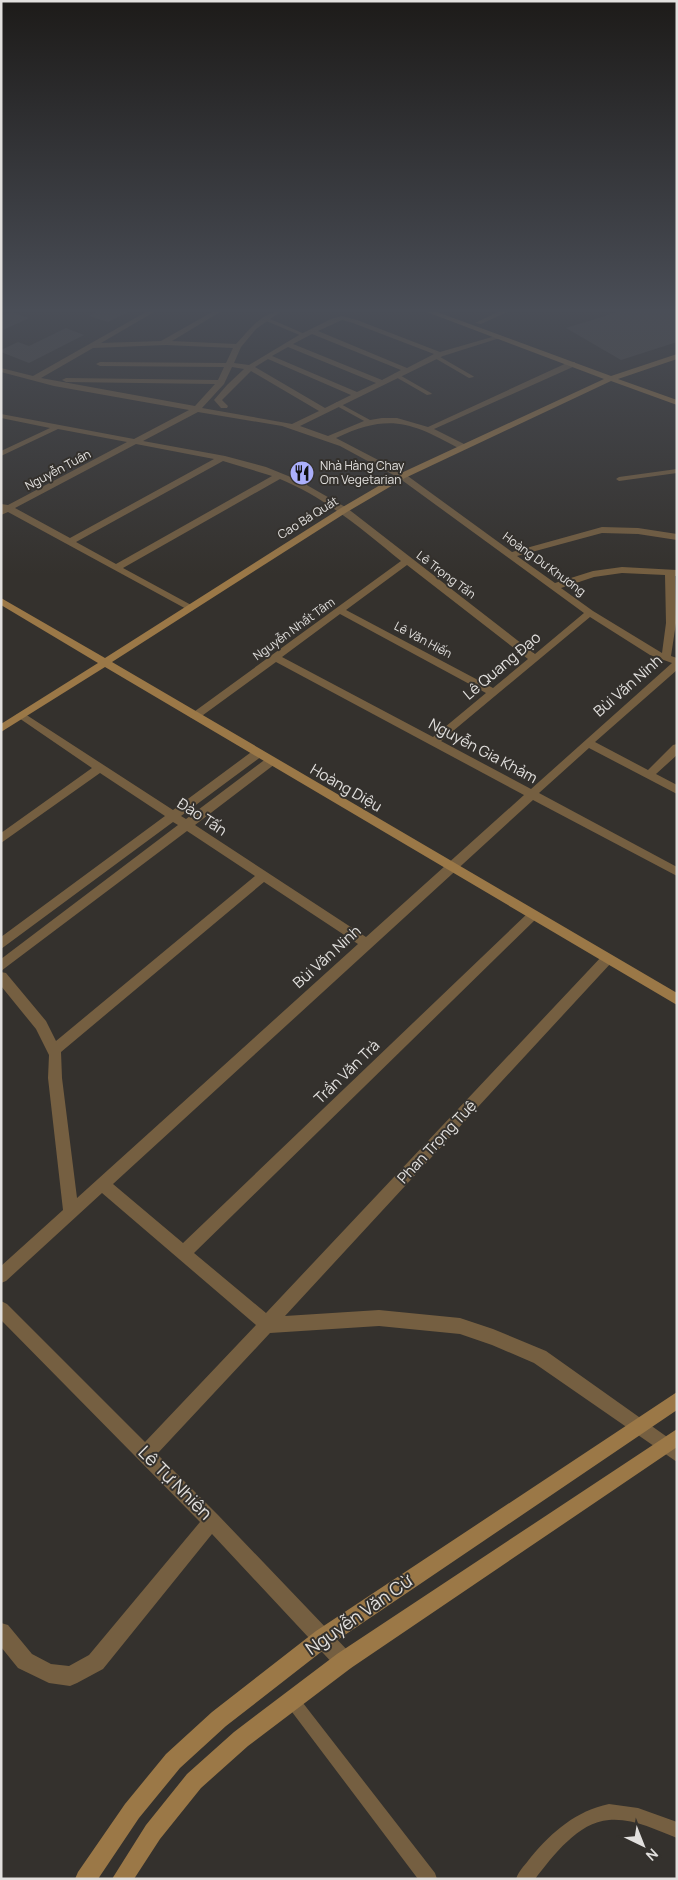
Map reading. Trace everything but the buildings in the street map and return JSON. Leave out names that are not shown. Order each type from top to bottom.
[{"type":"street","name":"Hoàng Dư Khương","points":[[147,400],[292,427],[330,438],[343,444],[402,476],[590,614],[673,662]]},
{"type":"street","name":"Nguyễn Tuân","points":[[4,508],[134,443],[197,409],[205,400]]},
{"type":"street","points":[[218,400],[224,406]]},
{"type":"street","points":[[306,400],[324,410]]},
{"type":"street","points":[[292,427],[345,400]]},
{"type":"street","points":[[429,429],[493,400]]},
{"type":"street","name":"Cao Bá Quát","points":[[1,729],[344,510],[402,476],[565,400]]},
{"type":"street","name":"Lê Trọng Tấn","points":[[1,416],[55,428],[222,458],[280,475],[344,510],[535,659]]},
{"type":"street","points":[[330,438],[350,427],[368,422],[407,422],[429,429],[463,447]]},
{"type":"street","points":[[1,454],[55,428]]},
{"type":"street","points":[[70,542],[222,458]]},
{"type":"street","points":[[116,568],[280,475]]},
{"type":"street","points":[[4,508],[190,608]]},
{"type":"street","points":[[510,554],[602,530],[638,531],[677,537]]},
{"type":"street","name":"Nguyễn Nhất Tâm","points":[[195,716],[407,561]]},
{"type":"street","points":[[554,587],[593,574],[613,572],[673,573],[671,623],[673,662]]},
{"type":"street","name":"Hoàng Diệu","points":[[1,601],[677,1000]]},
{"type":"street","name":"Lê Văn Hiến","points":[[339,610],[494,692]]},
{"type":"street","name":"Lê Quang Đạo","points":[[434,742],[590,614]]},
{"type":"street","name":"Nguyễn Gia Khảm","points":[[276,658],[677,872]]},
{"type":"street","name":"Bùi Văn Ninh","points":[[1,1276],[588,742],[673,662]]},
{"type":"street","name":"Đào Tấn","points":[[21,716],[366,944]]},
{"type":"street","points":[[588,742],[677,790]]},
{"type":"street","points":[[650,775],[677,748]]},
{"type":"street","points":[[1,944],[258,753]]},
{"type":"street","points":[[1,966],[271,761]]},
{"type":"street","points":[[1,839],[100,768]]},
{"type":"street","points":[[53,1050],[264,876]]},
{"type":"street","name":"Trần Văn Trà","points":[[183,1253],[532,915]]},
{"type":"street","name":"Phan Trọng Tuệ","points":[[146,1454],[607,959]]},
{"type":"street","points":[[1,977],[41,1025],[56,1055],[55,1078],[71,1213]]},
{"type":"street","points":[[102,1184],[268,1325],[379,1318],[460,1326],[493,1336],[540,1357],[637,1426],[673,1445]]},
{"type":"street","name":"Lê Tự Nhiên","points":[[1,1309],[212,1521],[344,1661]]},
{"type":"street","name":"Nguyễn Văn Cừ","points":[[85,1879],[132,1811],[173,1761],[226,1713],[323,1638],[677,1400]]},
{"type":"street","name":"Nguyễn Văn Cừ","points":[[122,1879],[153,1832],[194,1781],[241,1739],[344,1661],[673,1445]]},
{"type":"street","points":[[1,1632],[25,1661],[49,1673],[70,1676],[96,1662],[212,1521]]},
{"type":"lane","points":[[337,404],[368,422]]},
{"type":"lane","points":[[619,479],[677,471]]},
{"type":"lane","points":[[291,1700],[429,1879]]},
{"type":"lane","points":[[524,1879],[547,1852],[574,1826],[601,1812],[625,1812],[677,1830]]},
{"type":"place","name":"Nhà Hàng Chay Om Vegetarian","points":[[302,473]]}]
